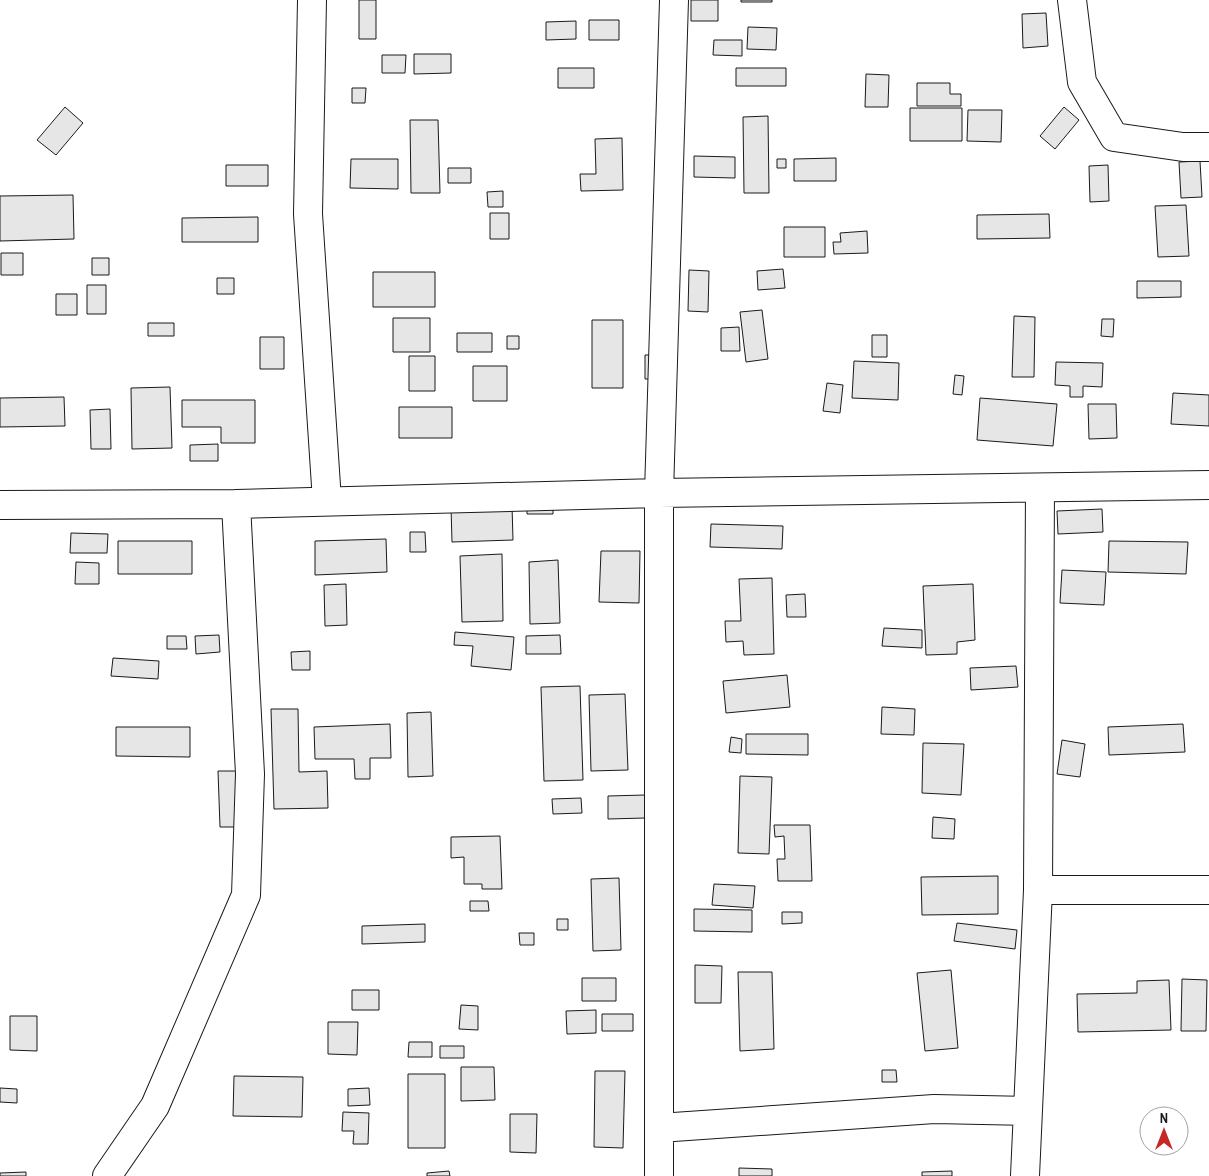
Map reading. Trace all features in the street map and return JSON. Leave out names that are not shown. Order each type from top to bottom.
[{"type":"street","points":[[312,0],[308,214],[327,501]]},
{"type":"street","points":[[659,1176],[659,493],[674,0]]},
{"type":"street","points":[[1072,0],[1082,82],[1114,137],[1183,147],[1209,147]]},
{"type":"street","points":[[0,505],[236,504],[659,493],[1209,485]]},
{"type":"street","points":[[1025,1176],[1038,890],[1040,488]]},
{"type":"street","points":[[107,1176],[155,1106],[246,894],[250,774],[236,504]]},
{"type":"street","points":[[1038,890],[1209,890]]},
{"type":"street","points":[[659,1128],[934,1109],[1028,1111]]},
{"type":"building","points":[[359,0],[376,0],[376,39],[359,39]]},
{"type":"building","points":[[691,0],[718,0],[718,21],[691,21]]},
{"type":"building","points":[[741,0],[772,0],[772,2],[741,2]]},
{"type":"building","points":[[1046,13],[1048,46],[1023,48],[1022,14]]},
{"type":"building","points":[[589,20],[619,20],[619,40],[589,40]]},
{"type":"building","points":[[576,21],[576,39],[546,40],[546,22]]},
{"type":"building","points":[[748,27],[777,28],[776,50],[747,49]]},
{"type":"building","points":[[714,40],[742,40],[742,56],[713,55]]},
{"type":"building","points":[[414,54],[451,54],[451,73],[414,74]]},
{"type":"building","points":[[382,55],[406,55],[405,73],[382,73]]},
{"type":"building","points":[[558,68],[594,68],[594,88],[558,88]]},
{"type":"building","points":[[736,68],[786,68],[786,86],[736,86]]},
{"type":"building","points":[[866,74],[889,75],[888,107],[865,107]]},
{"type":"building","points":[[917,83],[950,83],[950,94],[961,94],[961,106],[917,106]]},
{"type":"building","points":[[352,88],[366,88],[365,103],[352,103]]},
{"type":"building","points":[[65,107],[83,123],[56,155],[37,140]]},
{"type":"building","points":[[1064,107],[1079,120],[1055,149],[1040,136]]},
{"type":"building","points":[[910,108],[962,108],[962,141],[910,141]]},
{"type":"building","points":[[968,110],[1002,110],[1001,142],[967,141]]},
{"type":"building","points":[[768,116],[769,193],[744,193],[743,117]]},
{"type":"building","points":[[410,120],[438,120],[440,193],[411,193]]},
{"type":"building","points":[[622,138],[623,190],[581,191],[580,174],[596,174],[595,139]]},
{"type":"building","points":[[694,156],[735,157],[735,178],[694,177]]},
{"type":"building","points":[[836,158],[836,181],[794,181],[794,159]]},
{"type":"building","points":[[351,159],[398,159],[398,189],[350,188]]},
{"type":"building","points":[[777,159],[786,159],[786,168],[777,168]]},
{"type":"building","points":[[1200,161],[1202,197],[1181,198],[1179,162]]},
{"type":"building","points":[[226,165],[268,165],[268,186],[226,186]]},
{"type":"building","points":[[1108,165],[1109,201],[1090,202],[1089,166]]},
{"type":"building","points":[[448,168],[471,168],[471,183],[448,183]]},
{"type":"building","points":[[503,191],[503,207],[488,207],[487,192]]},
{"type":"building","points":[[73,195],[74,239],[0,241],[0,196]]},
{"type":"building","points":[[1186,205],[1189,256],[1158,257],[1155,206]]},
{"type":"building","points":[[490,213],[509,213],[509,239],[490,239]]},
{"type":"building","points":[[1049,214],[1050,238],[977,239],[977,215]]},
{"type":"building","points":[[258,217],[258,242],[182,242],[182,218]]},
{"type":"building","points":[[784,227],[825,227],[825,257],[784,257]]},
{"type":"building","points":[[867,231],[868,253],[834,254],[833,242],[841,242],[840,233]]},
{"type":"building","points":[[1,253],[23,253],[23,275],[1,275]]},
{"type":"building","points":[[92,258],[109,258],[109,275],[92,275]]},
{"type":"building","points":[[783,269],[785,288],[758,290],[757,271]]},
{"type":"building","points":[[689,270],[709,271],[708,312],[688,311]]},
{"type":"building","points":[[373,272],[435,272],[435,307],[373,307]]},
{"type":"building","points":[[217,278],[234,278],[234,294],[217,294]]},
{"type":"building","points":[[1137,281],[1181,281],[1181,297],[1137,298]]},
{"type":"building","points":[[87,285],[106,285],[106,314],[87,314]]},
{"type":"building","points":[[56,294],[77,294],[77,315],[56,315]]},
{"type":"building","points":[[762,310],[768,359],[746,362],[740,312]]},
{"type":"building","points":[[1014,316],[1035,317],[1034,377],[1012,377]]},
{"type":"building","points":[[393,318],[430,318],[430,352],[393,352]]},
{"type":"building","points":[[1102,319],[1114,319],[1113,337],[1101,336]]},
{"type":"building","points":[[592,320],[623,320],[623,388],[592,388]]},
{"type":"building","points":[[148,323],[174,323],[174,336],[148,336]]},
{"type":"building","points":[[739,327],[740,351],[721,351],[721,328]]},
{"type":"building","points":[[457,333],[492,333],[492,352],[457,352]]},
{"type":"building","points":[[872,335],[887,335],[887,357],[872,357]]},
{"type":"building","points":[[507,336],[519,336],[519,349],[507,349]]},
{"type":"building","points":[[260,337],[284,337],[284,369],[260,369]]},
{"type":"building","points":[[645,355],[657,355],[658,379],[645,379]]},
{"type":"building","points":[[409,356],[435,356],[435,391],[409,391]]},
{"type":"building","points":[[854,361],[899,363],[898,400],[852,398]]},
{"type":"building","points":[[1056,362],[1103,363],[1102,387],[1083,386],[1083,397],[1070,397],[1070,386],[1055,385]]},
{"type":"building","points":[[473,366],[507,366],[507,401],[473,401]]},
{"type":"building","points":[[955,375],[964,376],[962,395],[953,394]]},
{"type":"building","points":[[827,383],[843,385],[840,413],[823,411]]},
{"type":"building","points":[[170,387],[172,448],[132,449],[131,388]]},
{"type":"building","points":[[1173,393],[1209,395],[1209,426],[1171,424]]},
{"type":"building","points":[[64,397],[65,426],[0,427],[0,398]]},
{"type":"building","points":[[980,398],[1057,404],[1053,446],[977,440]]},
{"type":"building","points":[[182,400],[255,400],[255,443],[221,443],[221,427],[182,427]]},
{"type":"building","points":[[1088,404],[1116,404],[1117,438],[1089,439]]},
{"type":"building","points":[[399,407],[452,407],[452,438],[399,438]]},
{"type":"building","points":[[110,409],[111,449],[91,449],[90,410]]},
{"type":"building","points":[[218,444],[218,461],[190,461],[190,445]]},
{"type":"building","points":[[527,504],[553,504],[553,514],[527,514]]},
{"type":"building","points":[[512,505],[513,540],[452,542],[451,507]]},
{"type":"building","points":[[1102,509],[1103,532],[1058,534],[1057,511]]},
{"type":"building","points":[[711,524],[783,526],[782,549],[710,547]]},
{"type":"building","points":[[410,532],[425,532],[426,552],[410,552]]},
{"type":"building","points":[[71,533],[108,534],[107,553],[70,553]]},
{"type":"building","points":[[386,539],[387,572],[315,575],[315,541]]},
{"type":"building","points":[[118,541],[192,541],[192,574],[118,574]]},
{"type":"building","points":[[1109,541],[1188,542],[1186,574],[1108,572]]},
{"type":"building","points":[[601,551],[640,551],[639,603],[599,602]]},
{"type":"building","points":[[502,554],[503,621],[462,622],[460,556]]},
{"type":"building","points":[[558,560],[560,623],[530,624],[529,562]]},
{"type":"building","points":[[76,562],[99,563],[99,584],[75,584]]},
{"type":"building","points":[[1062,570],[1106,572],[1104,605],[1060,603]]},
{"type":"building","points":[[772,578],[774,654],[744,655],[743,641],[726,642],[725,621],[741,621],[739,579]]},
{"type":"building","points":[[346,584],[347,625],[325,626],[324,585]]},
{"type":"building","points":[[973,584],[975,640],[957,642],[957,654],[926,655],[923,586]]},
{"type":"building","points":[[805,594],[806,617],[787,617],[786,595]]},
{"type":"building","points":[[884,628],[922,630],[922,648],[882,646]]},
{"type":"building","points":[[455,632],[514,637],[511,670],[471,666],[473,646],[454,645]]},
{"type":"building","points":[[219,635],[220,652],[196,654],[195,636]]},
{"type":"building","points":[[560,635],[561,654],[526,654],[526,636]]},
{"type":"building","points":[[167,636],[186,636],[187,649],[167,649]]},
{"type":"building","points":[[310,651],[310,670],[292,670],[291,652]]},
{"type":"building","points":[[113,658],[159,661],[158,679],[111,676]]},
{"type":"building","points":[[1016,666],[1018,687],[971,690],[970,668]]},
{"type":"building","points":[[787,675],[790,707],[726,713],[723,681]]},
{"type":"building","points":[[580,686],[583,780],[544,781],[541,687]]},
{"type":"building","points":[[625,694],[628,770],[591,771],[589,695]]},
{"type":"building","points":[[882,707],[915,709],[914,735],[881,734]]},
{"type":"building","points":[[271,709],[298,709],[299,772],[327,771],[328,808],[274,809]]},
{"type":"building","points":[[431,712],[433,776],[408,777],[407,713]]},
{"type":"building","points":[[390,724],[391,758],[370,758],[370,779],[355,779],[354,759],[315,759],[314,727]]},
{"type":"building","points":[[1183,724],[1185,752],[1109,755],[1108,727]]},
{"type":"building","points":[[116,727],[190,727],[190,757],[116,756]]},
{"type":"building","points":[[746,734],[808,734],[808,755],[746,754]]},
{"type":"building","points":[[731,737],[742,739],[741,753],[729,752]]},
{"type":"building","points":[[1062,740],[1085,744],[1080,777],[1057,774]]},
{"type":"building","points":[[923,743],[964,744],[961,795],[922,793]]},
{"type":"building","points":[[218,771],[237,771],[239,827],[220,827]]},
{"type":"building","points":[[740,776],[772,777],[769,854],[738,853]]},
{"type":"building","points":[[645,795],[645,818],[608,819],[608,796]]},
{"type":"building","points":[[581,798],[582,813],[553,814],[552,799]]},
{"type":"building","points":[[933,817],[955,819],[954,839],[932,838]]},
{"type":"building","points":[[774,825],[810,825],[812,881],[778,881],[777,859],[785,859],[784,836],[775,837]]},
{"type":"building","points":[[500,836],[502,889],[482,889],[482,884],[464,884],[464,857],[451,858],[451,837]]},
{"type":"building","points":[[998,876],[998,914],[922,915],[921,877]]},
{"type":"building","points":[[619,878],[621,950],[593,951],[591,879]]},
{"type":"building","points":[[714,884],[755,886],[753,908],[712,905]]},
{"type":"building","points":[[470,901],[488,901],[489,911],[470,911]]},
{"type":"building","points":[[694,909],[752,910],[752,932],[694,931]]},
{"type":"building","points":[[782,912],[802,912],[802,923],[782,924]]},
{"type":"building","points":[[557,919],[568,919],[568,930],[557,930]]},
{"type":"building","points":[[957,923],[1017,930],[1015,949],[954,941]]},
{"type":"building","points":[[425,924],[425,942],[362,944],[362,926]]},
{"type":"building","points":[[519,933],[534,933],[534,945],[520,945]]},
{"type":"building","points":[[695,965],[722,966],[721,1003],[695,1003]]},
{"type":"building","points":[[951,970],[958,1048],[925,1051],[917,973]]},
{"type":"building","points":[[738,972],[772,972],[774,1049],[740,1051]]},
{"type":"building","points":[[582,978],[616,978],[616,1001],[582,1001]]},
{"type":"building","points":[[1182,979],[1207,980],[1206,1031],[1181,1031]]},
{"type":"building","points":[[1169,980],[1171,1030],[1078,1032],[1077,994],[1137,993],[1137,981]]},
{"type":"building","points":[[352,990],[379,990],[379,1010],[352,1010]]},
{"type":"building","points":[[461,1005],[478,1006],[478,1030],[459,1029]]},
{"type":"building","points":[[596,1010],[596,1033],[567,1034],[566,1011]]},
{"type":"building","points":[[602,1014],[633,1014],[633,1031],[602,1031]]},
{"type":"building","points":[[10,1016],[37,1016],[37,1051],[10,1050]]},
{"type":"building","points":[[328,1022],[358,1022],[357,1055],[328,1054]]},
{"type":"building","points":[[409,1042],[432,1042],[432,1057],[408,1057]]},
{"type":"building","points":[[440,1046],[464,1046],[464,1058],[440,1058]]},
{"type":"building","points":[[461,1067],[494,1067],[495,1100],[461,1101]]},
{"type":"building","points":[[882,1070],[896,1070],[897,1082],[882,1082]]},
{"type":"building","points":[[595,1071],[625,1071],[623,1148],[594,1147]]},
{"type":"building","points":[[408,1074],[445,1074],[445,1148],[408,1148]]},
{"type":"building","points":[[234,1076],[303,1077],[302,1117],[233,1116]]},
{"type":"building","points":[[0,1088],[17,1089],[17,1103],[0,1102]]},
{"type":"building","points":[[369,1088],[370,1105],[348,1106],[348,1089]]},
{"type":"building","points":[[343,1112],[369,1113],[368,1144],[353,1144],[354,1131],[342,1131]]},
{"type":"building","points":[[510,1114],[537,1114],[536,1153],[510,1152]]},
{"type":"building","points":[[739,1168],[772,1169],[772,1176],[739,1176]]},
{"type":"building","points":[[449,1171],[450,1176],[427,1176],[427,1173]]},
{"type":"building","points":[[952,1171],[952,1176],[922,1176],[922,1172]]},
{"type":"building","points":[[26,1172],[26,1176],[0,1176],[0,1173]]}]
